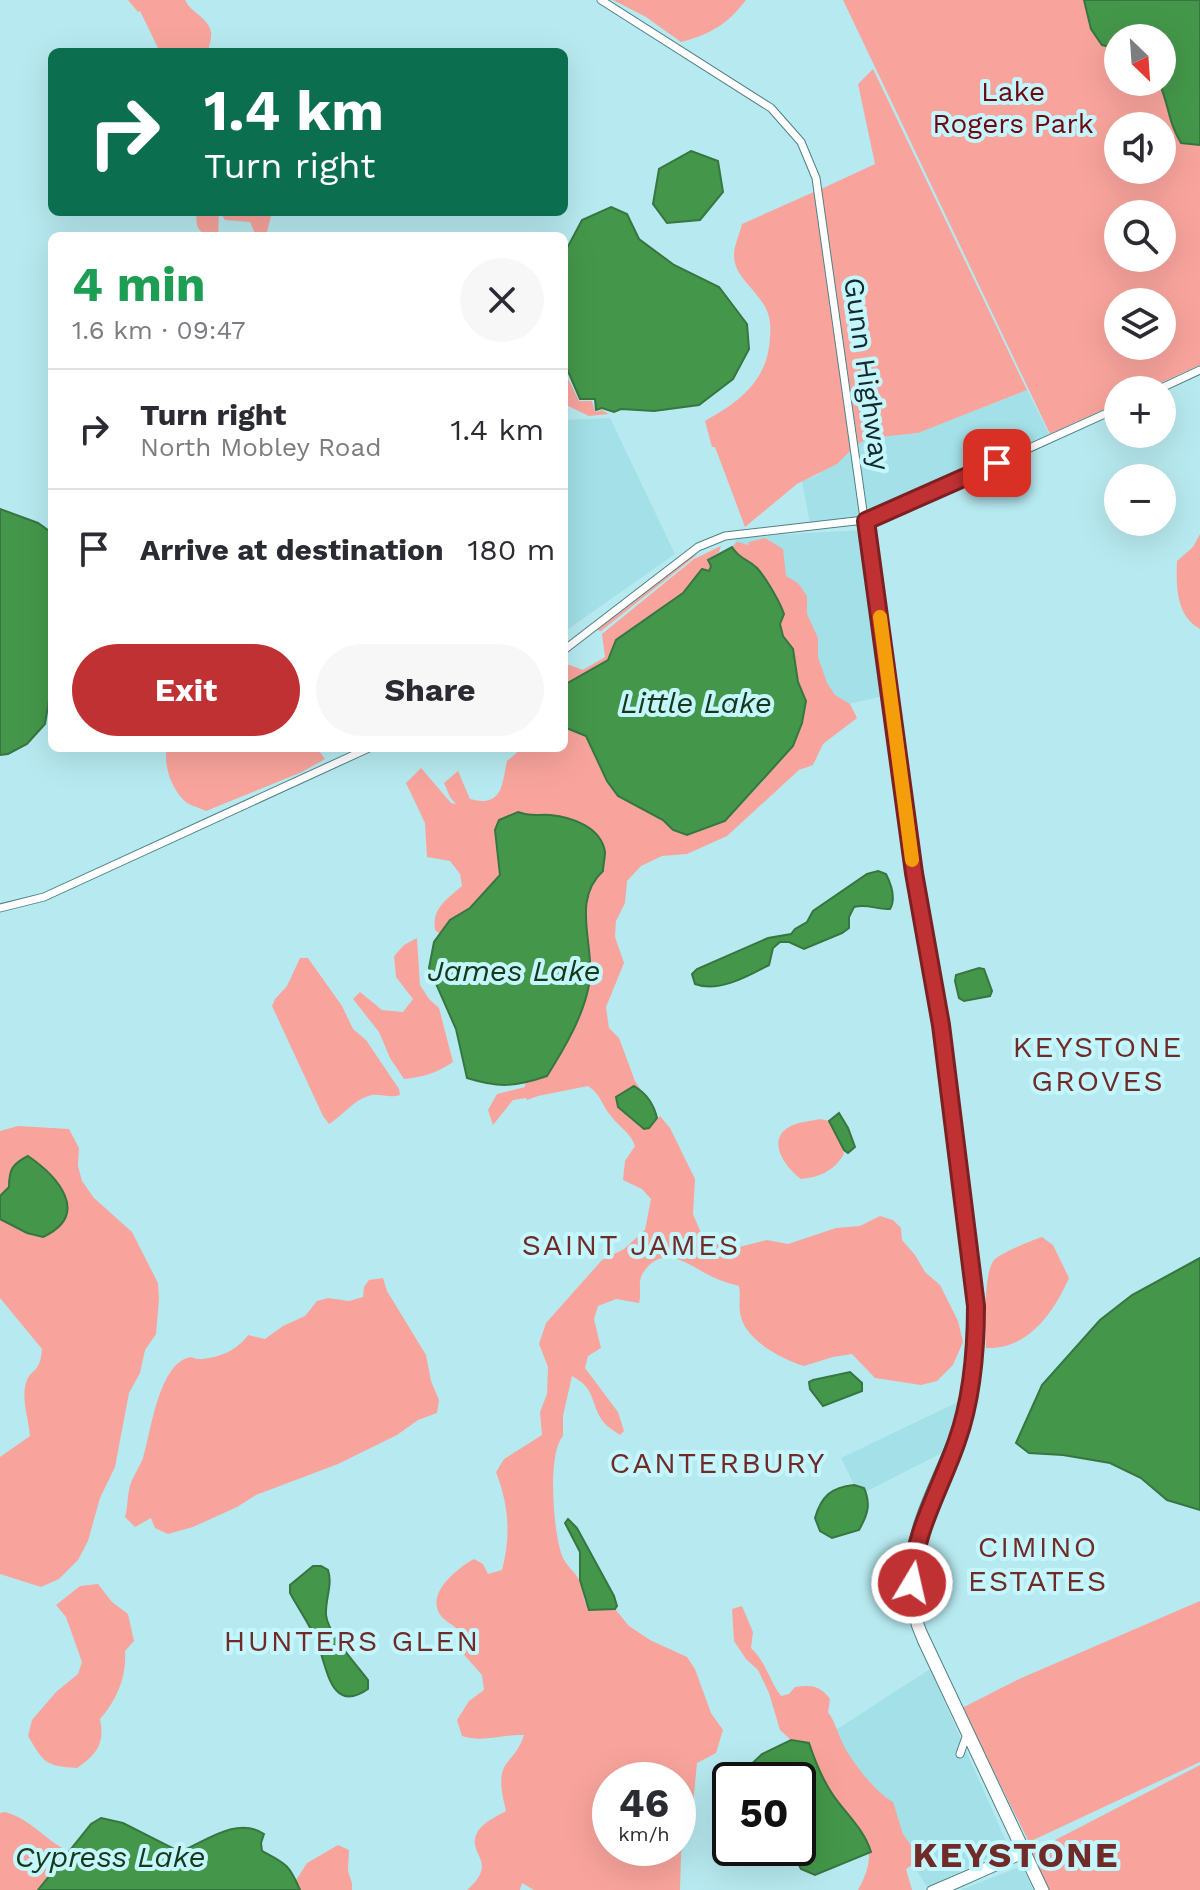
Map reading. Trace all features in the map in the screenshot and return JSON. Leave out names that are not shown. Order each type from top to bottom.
[{"type":"main road","name":"Gunn Highway","points":[[601,0],[771,108],[792,129],[809,156],[820,202],[914,873],[941,1025],[976,1306],[970,1384],[958,1439],[915,1554],[912,1591],[923,1632],[1042,1890]]},
{"type":"main road","points":[[1176,381],[1200,370]]},
{"type":"main road","points":[[568,647],[698,547],[725,536],[866,521],[1104,414]]},
{"type":"main road","points":[[0,908],[44,897],[360,752]]},
{"type":"main road","name":"Gunn Highway","points":[[970,1384],[957,1427],[918,1524],[906,1578],[913,1622],[1023,1851]]},
{"type":"main road","points":[[960,1754],[966,1735]]},
{"type":"main road","points":[[1008,1855],[1015,1839]]},
{"type":"main road","points":[[931,1890],[1023,1851]]},
{"type":"main road","points":[[944,1890],[1023,1851]]},
{"type":"shaded area","points":[[1027,390],[1050,436],[868,517],[858,444],[870,438],[918,433]]},
{"type":"shaded area","points":[[610,418],[675,554],[568,629],[568,420]]},
{"type":"shaded area","points":[[853,448],[863,518],[810,524],[802,481],[816,476]]},
{"type":"shaded area","points":[[861,530],[888,695],[827,709],[732,547],[738,537]]},
{"type":"shaded area","points":[[960,1401],[942,1453],[859,1495],[841,1458]]},
{"type":"shaded area","points":[[930,1669],[1009,1848],[927,1887],[831,1733]]},
{"type":"shaded area","points":[[1022,1866],[1033,1890],[960,1890]]},
{"type":"green space","points":[[128,0],[185,0],[209,27],[209,48],[158,48]]},
{"type":"green space","points":[[613,0],[746,0],[718,27],[681,42],[646,17]]},
{"type":"green space","name":"Lake Rogers Park","points":[[843,0],[1200,0],[1200,365],[1176,376],[1104,376],[1104,409],[1050,434]]},
{"type":"green space","points":[[873,69],[1027,390],[918,433],[870,438],[858,444],[821,189],[875,164],[858,84]]},
{"type":"green space","points":[[816,191],[853,448],[837,464],[797,484],[745,527],[715,447],[712,447],[705,421],[750,388],[768,352],[768,314],[737,269],[735,247],[742,224]]},
{"type":"green space","points":[[197,216],[219,216],[218,232],[203,232]]},
{"type":"green space","points":[[222,216],[271,216],[267,232],[254,232],[250,222],[225,220]]},
{"type":"green space","points":[[568,378],[579,401],[592,401],[595,412],[602,410],[609,414],[589,416],[568,406]]},
{"type":"green space","points":[[1200,534],[1200,629],[1186,616],[1179,600],[1177,561],[1193,547]]},
{"type":"green space","points":[[765,538],[783,549],[786,576],[798,583],[807,596],[807,614],[818,638],[818,657],[827,683],[835,695],[850,704],[857,718],[823,744],[813,765],[799,770],[727,836],[687,854],[662,856],[641,866],[627,881],[625,903],[616,921],[615,937],[624,963],[606,1007],[609,1028],[619,1038],[641,1090],[634,1086],[630,1119],[649,1128],[660,1116],[670,1128],[695,1179],[693,1214],[701,1233],[727,1250],[767,1240],[788,1244],[836,1228],[860,1226],[880,1216],[893,1220],[901,1228],[902,1240],[925,1272],[940,1285],[958,1321],[963,1342],[953,1365],[937,1381],[921,1385],[875,1378],[852,1354],[804,1366],[776,1354],[750,1334],[741,1317],[739,1286],[716,1279],[672,1258],[657,1260],[643,1273],[639,1303],[616,1299],[598,1306],[594,1319],[601,1348],[588,1356],[585,1368],[618,1412],[624,1431],[620,1435],[604,1422],[588,1389],[572,1376],[553,1476],[559,1547],[579,1581],[585,1602],[595,1608],[615,1609],[629,1626],[650,1640],[687,1657],[695,1669],[711,1713],[723,1730],[716,1753],[697,1763],[696,1773],[696,1762],[592,1762],[592,1866],[681,1866],[680,1890],[534,1890],[522,1883],[520,1890],[467,1890],[481,1871],[475,1839],[484,1825],[506,1811],[503,1769],[524,1735],[477,1739],[462,1736],[457,1720],[469,1701],[484,1690],[482,1675],[458,1648],[463,1635],[444,1619],[436,1602],[444,1584],[474,1559],[483,1564],[488,1574],[502,1570],[507,1545],[507,1521],[496,1472],[504,1459],[542,1435],[540,1412],[547,1394],[548,1367],[539,1344],[546,1323],[602,1260],[624,1249],[645,1230],[651,1199],[642,1189],[623,1180],[625,1161],[635,1146],[588,1086],[527,1100],[513,1100],[493,1125],[488,1110],[497,1094],[525,1087],[525,1084],[547,1076],[572,1032],[589,985],[588,896],[593,883],[603,871],[548,815],[533,818],[518,812],[496,841],[500,875],[470,908],[450,920],[440,934],[435,930],[438,910],[462,886],[460,874],[450,861],[427,857],[425,823],[406,783],[421,768],[451,803],[456,804],[444,783],[458,771],[470,799],[489,800],[499,792],[507,761],[517,752],[568,752],[568,729],[586,736],[618,795],[663,820],[673,830],[687,835],[725,821],[793,746],[806,701],[798,682],[793,649],[783,636],[781,605],[755,566],[738,558],[732,547],[737,542],[748,545]]},
{"type":"green space","points":[[721,546],[719,552],[708,560],[711,566],[709,571],[702,569],[683,593],[616,640],[608,660],[568,683],[568,664],[583,670],[605,657],[602,634],[694,559]]},
{"type":"green space","points":[[698,554],[601,631],[596,630],[568,651],[568,651],[690,557]]},
{"type":"green space","points":[[166,752],[320,752],[325,759],[302,772],[206,811],[187,803],[177,792]]},
{"type":"green space","points":[[417,938],[420,985],[439,1008],[453,1062],[430,1074],[404,1079],[390,1058],[379,1032],[353,999],[360,992],[382,1010],[403,1012],[413,999],[396,977],[394,956],[404,945]]},
{"type":"green space","points":[[300,958],[308,958],[342,1006],[353,1029],[366,1040],[399,1089],[400,1095],[368,1096],[329,1124],[323,1116],[272,1006],[287,986]]},
{"type":"green space","points":[[820,1119],[829,1121],[840,1139],[844,1154],[826,1172],[801,1179],[785,1162],[779,1140],[792,1125]]},
{"type":"green space","points":[[18,1126],[69,1129],[79,1148],[78,1166],[82,1181],[94,1198],[132,1232],[158,1283],[159,1299],[156,1334],[145,1350],[140,1373],[129,1393],[115,1467],[100,1498],[88,1541],[78,1560],[59,1579],[41,1587],[0,1574],[0,1457],[30,1436],[25,1389],[28,1378],[39,1363],[42,1349],[0,1298],[0,1131]]},
{"type":"green space","points":[[1042,1237],[1053,1245],[1069,1278],[1063,1291],[1047,1316],[1027,1336],[1015,1343],[986,1348],[986,1301],[991,1265],[1004,1253]]},
{"type":"green space","points":[[383,1278],[387,1291],[426,1355],[431,1381],[439,1400],[437,1413],[418,1420],[397,1435],[338,1464],[256,1495],[193,1527],[168,1534],[155,1528],[151,1518],[135,1527],[125,1517],[130,1486],[143,1458],[162,1387],[177,1364],[189,1357],[206,1359],[226,1353],[248,1335],[265,1339],[305,1316],[317,1301],[328,1298],[349,1301],[363,1297],[369,1280]]},
{"type":"green space","points":[[98,1584],[112,1602],[128,1614],[134,1641],[125,1651],[120,1687],[100,1719],[98,1748],[77,1768],[58,1766],[42,1757],[28,1736],[32,1720],[56,1692],[78,1674],[82,1662],[66,1617],[56,1605],[80,1586]]},
{"type":"green space","points":[[1200,1601],[1200,1762],[1029,1842],[962,1708],[1019,1679]]},
{"type":"green space","points":[[742,1606],[753,1632],[751,1648],[781,1696],[789,1694],[795,1687],[806,1686],[815,1687],[826,1694],[830,1699],[828,1712],[857,1767],[893,1802],[903,1834],[923,1862],[922,1873],[915,1863],[906,1869],[912,1890],[858,1890],[869,1861],[865,1839],[829,1789],[809,1743],[791,1740],[780,1730],[769,1693],[758,1670],[734,1641],[732,1609]]},
{"type":"green space","points":[[1200,1765],[1200,1890],[1049,1890],[1032,1852]]},
{"type":"green space","points":[[5,1812],[23,1820],[68,1851],[38,1890],[0,1890],[0,1813]]},
{"type":"green space","points":[[338,1845],[349,1850],[348,1871],[352,1890],[300,1890],[296,1880],[307,1863]]},
{"type":"water","points":[[1084,0],[1200,0],[1200,145],[1181,143],[1176,134],[1176,112],[1169,112],[1164,96],[1176,96],[1176,24],[1104,24],[1104,46],[1091,29]]},
{"type":"water","points":[[691,151],[718,161],[723,192],[700,220],[667,223],[653,204],[659,169]]},
{"type":"water","points":[[611,207],[627,214],[639,239],[674,265],[719,287],[747,324],[749,349],[733,379],[699,405],[654,411],[596,410],[595,399],[580,399],[568,371],[568,246],[582,220]]},
{"type":"water","points":[[0,509],[38,523],[48,530],[48,706],[45,724],[27,744],[0,755]]},
{"type":"water","name":"Little Lake","points":[[732,547],[757,568],[784,614],[780,624],[783,636],[793,649],[798,682],[806,701],[793,746],[725,821],[687,835],[673,830],[663,820],[618,796],[607,781],[586,736],[568,729],[568,683],[608,660],[616,640],[683,593],[702,569],[709,571],[711,566],[708,560]]},
{"type":"water","name":"James Lake","points":[[518,812],[576,821],[598,836],[605,854],[603,871],[593,883],[588,896],[589,985],[578,1021],[547,1076],[498,1085],[467,1078],[456,1029],[429,968],[434,942],[450,920],[470,908],[500,875],[495,830],[499,820]]},
{"type":"water","points":[[878,871],[886,874],[891,887],[893,901],[890,909],[854,907],[849,917],[849,928],[842,933],[804,949],[789,942],[780,942],[773,948],[769,965],[752,974],[723,985],[695,984],[692,974],[697,969],[768,938],[791,934],[807,922],[813,911],[867,874]]},
{"type":"water","points":[[984,969],[992,991],[990,996],[964,1001],[959,998],[956,975]]},
{"type":"water","points":[[634,1086],[646,1096],[656,1113],[657,1118],[649,1128],[644,1129],[618,1107],[616,1097]]},
{"type":"water","points":[[839,1113],[855,1147],[848,1153],[829,1121]]},
{"type":"water","points":[[28,1156],[49,1174],[65,1195],[65,1217],[58,1228],[43,1237],[27,1233],[0,1219],[0,1196],[9,1187],[12,1168]]},
{"type":"water","points":[[1200,1258],[1200,1510],[1167,1500],[1141,1478],[1110,1463],[1029,1453],[1016,1443],[1042,1385],[1100,1320],[1132,1295]]},
{"type":"water","points":[[850,1372],[862,1383],[862,1391],[823,1406],[810,1389],[809,1382],[813,1380]]},
{"type":"water","points":[[854,1485],[864,1488],[866,1494],[868,1509],[865,1519],[859,1530],[832,1538],[820,1531],[815,1518],[817,1511],[833,1491]]},
{"type":"water","points":[[568,1519],[577,1528],[614,1596],[615,1609],[589,1610],[580,1580],[580,1552],[565,1523]]},
{"type":"water","points":[[313,1566],[328,1570],[328,1623],[368,1680],[368,1689],[356,1695],[346,1696],[332,1685],[315,1638],[290,1593],[290,1585]]},
{"type":"water","points":[[791,1740],[809,1743],[816,1762],[754,1762],[762,1754]]},
{"type":"water","points":[[816,1763],[825,1783],[859,1829],[871,1852],[815,1875],[799,1866],[816,1866]]},
{"type":"water","name":"Cypress Lake","points":[[101,1818],[123,1823],[180,1852],[222,1832],[254,1829],[264,1834],[262,1851],[286,1866],[300,1890],[38,1890],[91,1824]]},
{"type":"slow traffic","points":[[880,617],[912,860]]},
{"type":"district","name":"KEYSTONE GROVES","points":[[1098,1063]]},
{"type":"district","name":"SAINT JAMES","points":[[631,1244]]},
{"type":"district","name":"CANTERBURY","points":[[718,1462]]},
{"type":"district","name":"CIMINO ESTATES","points":[[1038,1563]]},
{"type":"district","name":"HUNTERS GLEN","points":[[352,1640]]},
{"type":"district","name":"KEYSTONE","points":[[1016,1855]]},
{"type":"route","points":[[912,1583],[913,1562],[920,1535],[958,1439],[966,1409],[976,1306],[941,1025],[914,873],[866,521],[997,463]]}]
